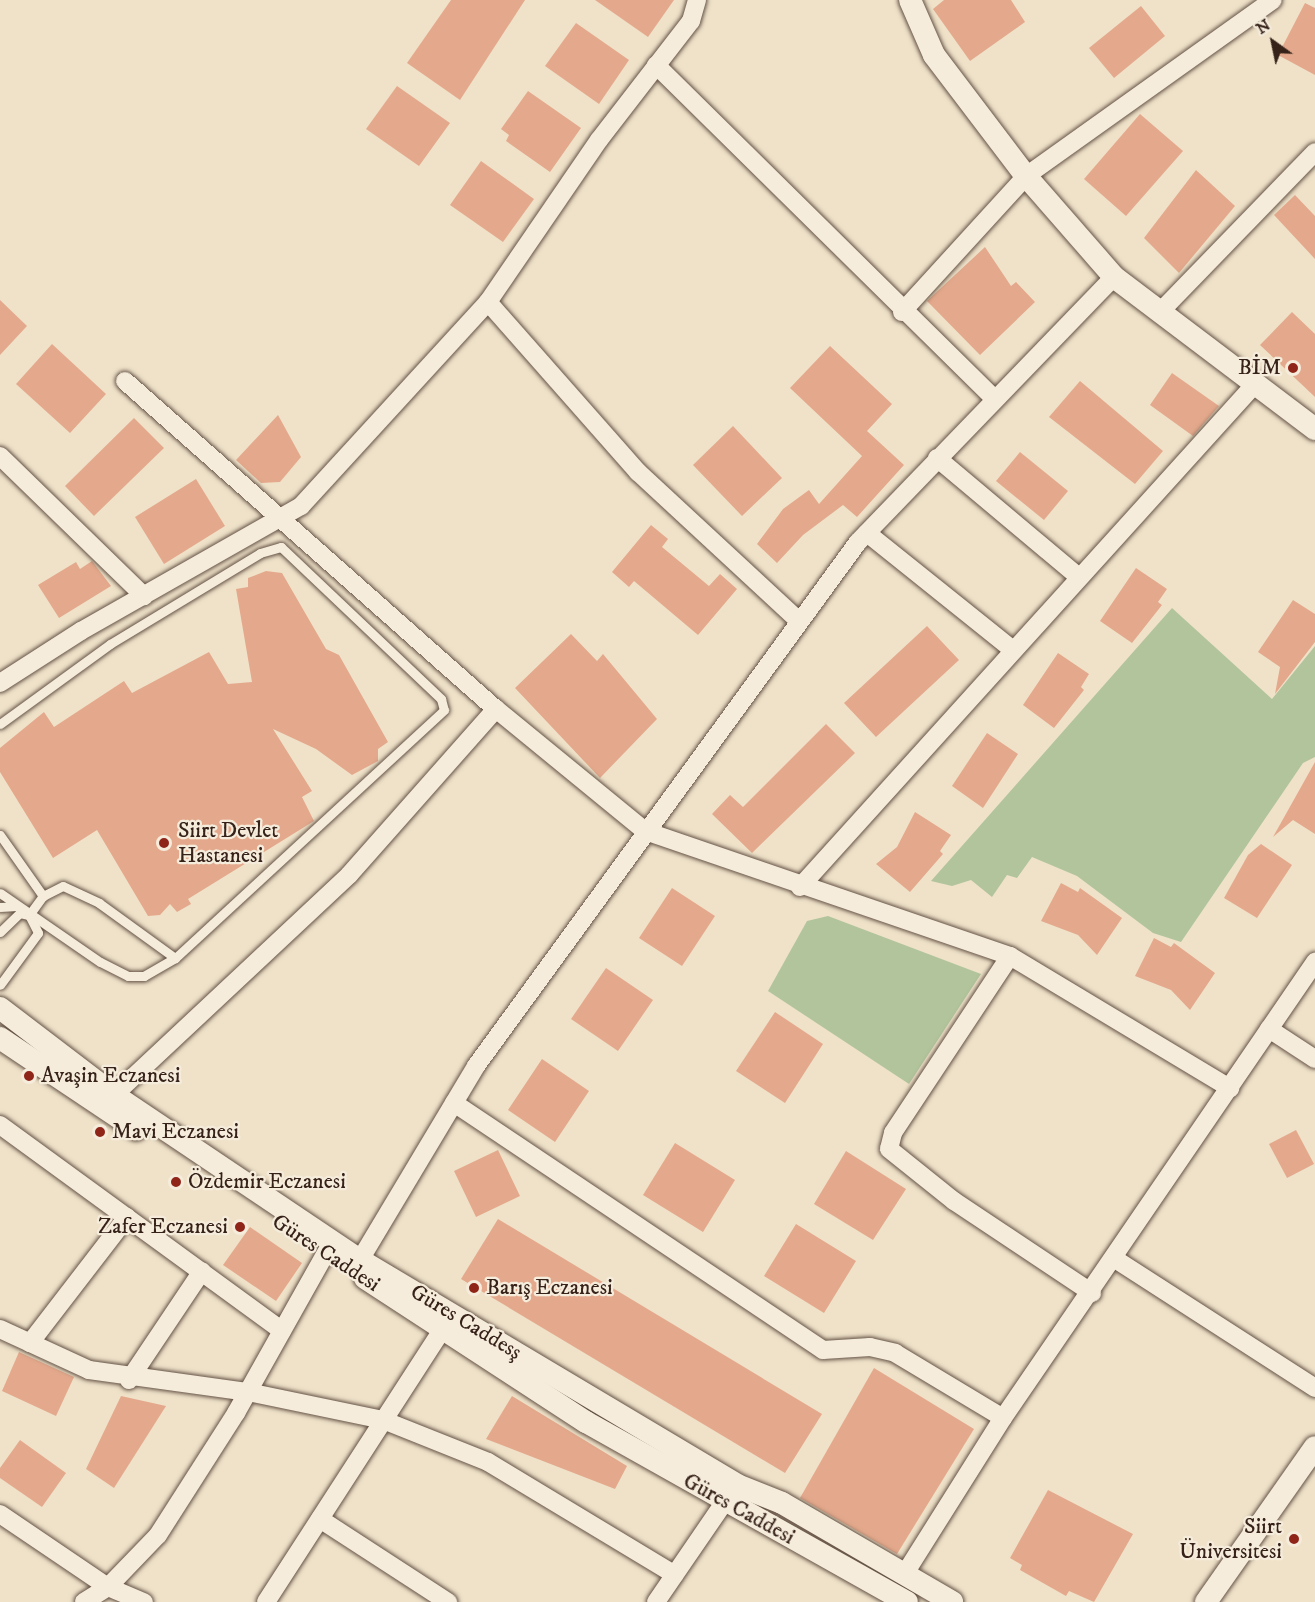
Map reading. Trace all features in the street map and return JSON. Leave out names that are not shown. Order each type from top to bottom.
[{"type":"street","points":[[0,683],[144,596],[301,506],[488,302],[656,65],[691,21],[697,0]]},
{"type":"street","points":[[910,0],[934,55],[1026,176],[1114,277],[1315,429]]},
{"type":"street","points":[[902,312],[1026,176],[1273,0]]},
{"type":"street","points":[[656,65],[902,312],[994,398]]},
{"type":"street","points":[[1159,313],[1315,152]]},
{"type":"street","points":[[360,1260],[454,1103],[645,831],[867,532],[994,398],[1114,277]]},
{"type":"street","points":[[488,302],[638,472],[799,621]]},
{"type":"street","points":[[124,381],[496,709],[645,831],[800,887],[1010,956],[1230,1088]]},
{"type":"street","points":[[800,887],[1255,384]]},
{"type":"street","points":[[0,456],[144,596]]},
{"type":"street","points":[[937,458],[1079,577]]},
{"type":"street","points":[[867,532],[1013,650]]},
{"type":"street","points":[[114,1095],[349,875],[496,709]]},
{"type":"street","points":[[1010,956],[893,1133],[889,1149],[954,1201],[1092,1293]]},
{"type":"street","points":[[904,1575],[1003,1418],[1092,1293],[1315,962]]},
{"type":"street","name":"Güres Caddesş","points":[[1,1005],[114,1095],[329,1248],[360,1260],[731,1493],[782,1503],[952,1602]]},
{"type":"street","points":[[1269,1029],[1315,1059]]},
{"type":"street","name":"Güres Caddesi","points":[[0,1038],[329,1248],[441,1331],[731,1493],[907,1602]]},
{"type":"street","points":[[454,1103],[823,1350],[870,1347],[895,1353],[1003,1418]]},
{"type":"street","points":[[0,1125],[282,1331]]},
{"type":"street","points":[[30,1343],[127,1217]]},
{"type":"street","points":[[84,1602],[108,1587],[158,1536],[248,1392],[329,1248]]},
{"type":"street","points":[[1114,1259],[1315,1388]]},
{"type":"street","points":[[129,1380],[202,1271]]},
{"type":"street","points":[[0,1329],[89,1370],[129,1380],[248,1392],[383,1420],[488,1462],[675,1575]]},
{"type":"street","points":[[266,1602],[441,1331]]},
{"type":"street","points":[[1206,1602],[1315,1447]]},
{"type":"street","points":[[656,1602],[731,1493]]},
{"type":"street","points":[[0,1514],[108,1587],[144,1602]]},
{"type":"street","points":[[320,1519],[448,1602]]},
{"type":"lane","points":[[0,724],[110,644],[260,553],[281,548],[441,699],[440,718],[175,958],[144,975],[128,976],[30,915],[0,893]]},
{"type":"lane","points":[[0,835],[43,896]]},
{"type":"lane","points":[[0,932],[11,917],[30,915],[43,896],[63,886],[77,891],[175,958]]},
{"type":"lane","points":[[0,907],[17,906]]},
{"type":"lane","points":[[0,985],[38,933],[30,915]]},
{"type":"green space","points":[[1172,608],[1272,699],[1315,646],[1315,757],[1303,763],[1181,942],[1153,933],[1077,876],[1032,857],[1017,878],[1007,875],[992,897],[971,880],[952,886],[931,881]]},
{"type":"green space","points":[[828,916],[981,974],[909,1084],[768,991],[807,921]]},
{"type":"building","points":[[451,0],[525,0],[460,100],[407,63]]},
{"type":"building","points":[[595,0],[674,0],[648,37]]},
{"type":"building","points":[[944,0],[1011,0],[1025,22],[970,61],[933,9]]},
{"type":"building","points":[[1305,3],[1315,8],[1315,75],[1278,55]]},
{"type":"building","points":[[1141,6],[1165,36],[1114,78],[1089,48]]},
{"type":"building","points":[[576,23],[629,60],[599,104],[545,66]]},
{"type":"building","points":[[397,86],[450,123],[419,166],[366,129]]},
{"type":"building","points":[[528,91],[581,128],[550,172],[506,141],[509,135],[501,129]]},
{"type":"building","points":[[1140,114],[1183,151],[1126,216],[1084,179]]},
{"type":"building","points":[[481,161],[534,199],[503,242],[450,205]]},
{"type":"building","points":[[1196,170],[1235,206],[1179,273],[1144,238]]},
{"type":"building","points":[[1295,195],[1315,216],[1315,259],[1274,215]]},
{"type":"building","points":[[985,247],[1011,286],[1016,282],[1035,302],[980,355],[927,301]]},
{"type":"building","points":[[0,300],[27,326],[0,355]]},
{"type":"building","points":[[1292,312],[1315,334],[1315,397],[1260,345]]},
{"type":"building","points":[[52,344],[106,394],[70,433],[16,384]]},
{"type":"building","points":[[830,346],[892,404],[867,431],[904,465],[857,517],[843,505],[803,535],[777,563],[757,544],[783,509],[809,490],[819,504],[862,456],[790,388]]},
{"type":"building","points":[[1172,373],[1219,406],[1193,436],[1150,405]]},
{"type":"building","points":[[1080,381],[1163,451],[1135,484],[1049,417]]},
{"type":"building","points":[[278,415],[301,457],[280,482],[261,483],[236,460]]},
{"type":"building","points":[[134,418],[164,448],[94,516],[65,486]]},
{"type":"building","points":[[733,426],[782,478],[742,516],[693,465]]},
{"type":"building","points":[[1020,452],[1068,491],[1044,520],[996,481]]},
{"type":"building","points":[[196,479],[225,526],[164,564],[135,517]]},
{"type":"building","points":[[651,525],[668,539],[662,547],[709,586],[720,574],[737,589],[698,635],[634,581],[629,587],[612,572]]},
{"type":"building","points":[[92,561],[111,586],[59,618],[38,585],[76,562],[80,569]]},
{"type":"building","points":[[1136,568],[1167,589],[1158,602],[1162,605],[1132,643],[1100,621]]},
{"type":"building","points":[[266,571],[282,573],[326,649],[339,655],[388,742],[378,749],[378,761],[352,775],[316,749],[273,729],[312,791],[302,797],[314,821],[188,899],[191,904],[177,912],[170,904],[160,915],[148,916],[97,830],[53,858],[0,772],[0,748],[44,712],[54,727],[124,681],[132,693],[209,652],[228,684],[252,682],[236,589],[248,587],[248,578]]},
{"type":"building","points":[[1293,600],[1315,614],[1315,642],[1275,694],[1280,667],[1258,652]]},
{"type":"building","points":[[927,626],[959,660],[876,737],[844,703]]},
{"type":"building","points":[[571,634],[597,661],[603,654],[657,719],[600,778],[515,688]]},
{"type":"building","points":[[1058,653],[1089,674],[1081,687],[1084,690],[1054,728],[1023,705]]},
{"type":"building","points":[[826,724],[855,753],[752,853],[712,814],[730,795],[743,807]]},
{"type":"building","points":[[987,733],[1018,754],[983,808],[952,786]]},
{"type":"building","points":[[1315,762],[1315,834],[1293,820],[1273,837]]},
{"type":"building","points":[[915,812],[951,835],[940,851],[943,854],[910,892],[876,864],[897,847]]},
{"type":"building","points":[[1261,844],[1292,865],[1257,918],[1224,898],[1248,855]]},
{"type":"building","points":[[1061,883],[1078,892],[1080,888],[1122,918],[1097,955],[1078,935],[1041,921]]},
{"type":"building","points":[[672,888],[715,916],[682,966],[639,938]]},
{"type":"building","points":[[1154,938],[1171,947],[1174,943],[1215,973],[1190,1010],[1171,990],[1135,976]]},
{"type":"building","points":[[606,968],[653,1000],[618,1051],[571,1019]]},
{"type":"building","points":[[775,1012],[823,1044],[785,1103],[736,1071]]},
{"type":"building","points":[[542,1059],[589,1091],[555,1142],[508,1110]]},
{"type":"building","points":[[1296,1130],[1314,1164],[1287,1178],[1269,1144]]},
{"type":"building","points":[[675,1143],[735,1180],[703,1232],[643,1195]]},
{"type":"building","points":[[498,1150],[520,1196],[476,1217],[454,1171]]},
{"type":"building","points":[[846,1151],[906,1189],[873,1240],[814,1204]]},
{"type":"building","points":[[498,1219],[822,1414],[785,1473],[461,1279]]},
{"type":"building","points":[[796,1224],[856,1261],[824,1313],[764,1276]]},
{"type":"building","points":[[250,1227],[302,1263],[276,1301],[223,1265]]},
{"type":"building","points":[[19,1352],[74,1377],[56,1416],[2,1391]]},
{"type":"building","points":[[874,1368],[974,1429],[897,1554],[800,1498]]},
{"type":"building","points":[[121,1396],[166,1406],[114,1488],[86,1469]]},
{"type":"building","points":[[512,1396],[627,1466],[615,1489],[486,1439]]},
{"type":"building","points":[[20,1440],[66,1473],[42,1507],[0,1478],[0,1468]]},
{"type":"building","points":[[1048,1490],[1133,1534],[1094,1602],[1069,1591],[1066,1596],[1020,1570],[1022,1565],[1010,1558]]},
{"type":"place","name":"BİM","points":[[1293,368]]},
{"type":"place","name":"Siirt Devlet Hastanesi","points":[[164,843]]},
{"type":"place","name":"Avaşin Eczanesi","points":[[29,1076]]},
{"type":"place","name":"Mavi Eczanesi","points":[[100,1132]]},
{"type":"place","name":"Özdemir Eczanesi","points":[[176,1182]]},
{"type":"place","name":"Zafer Eczanesi","points":[[240,1227]]},
{"type":"place","name":"Barış Eczanesi","points":[[474,1288]]},
{"type":"place","name":"Siirt Üniversitesi","points":[[1294,1539]]}]
